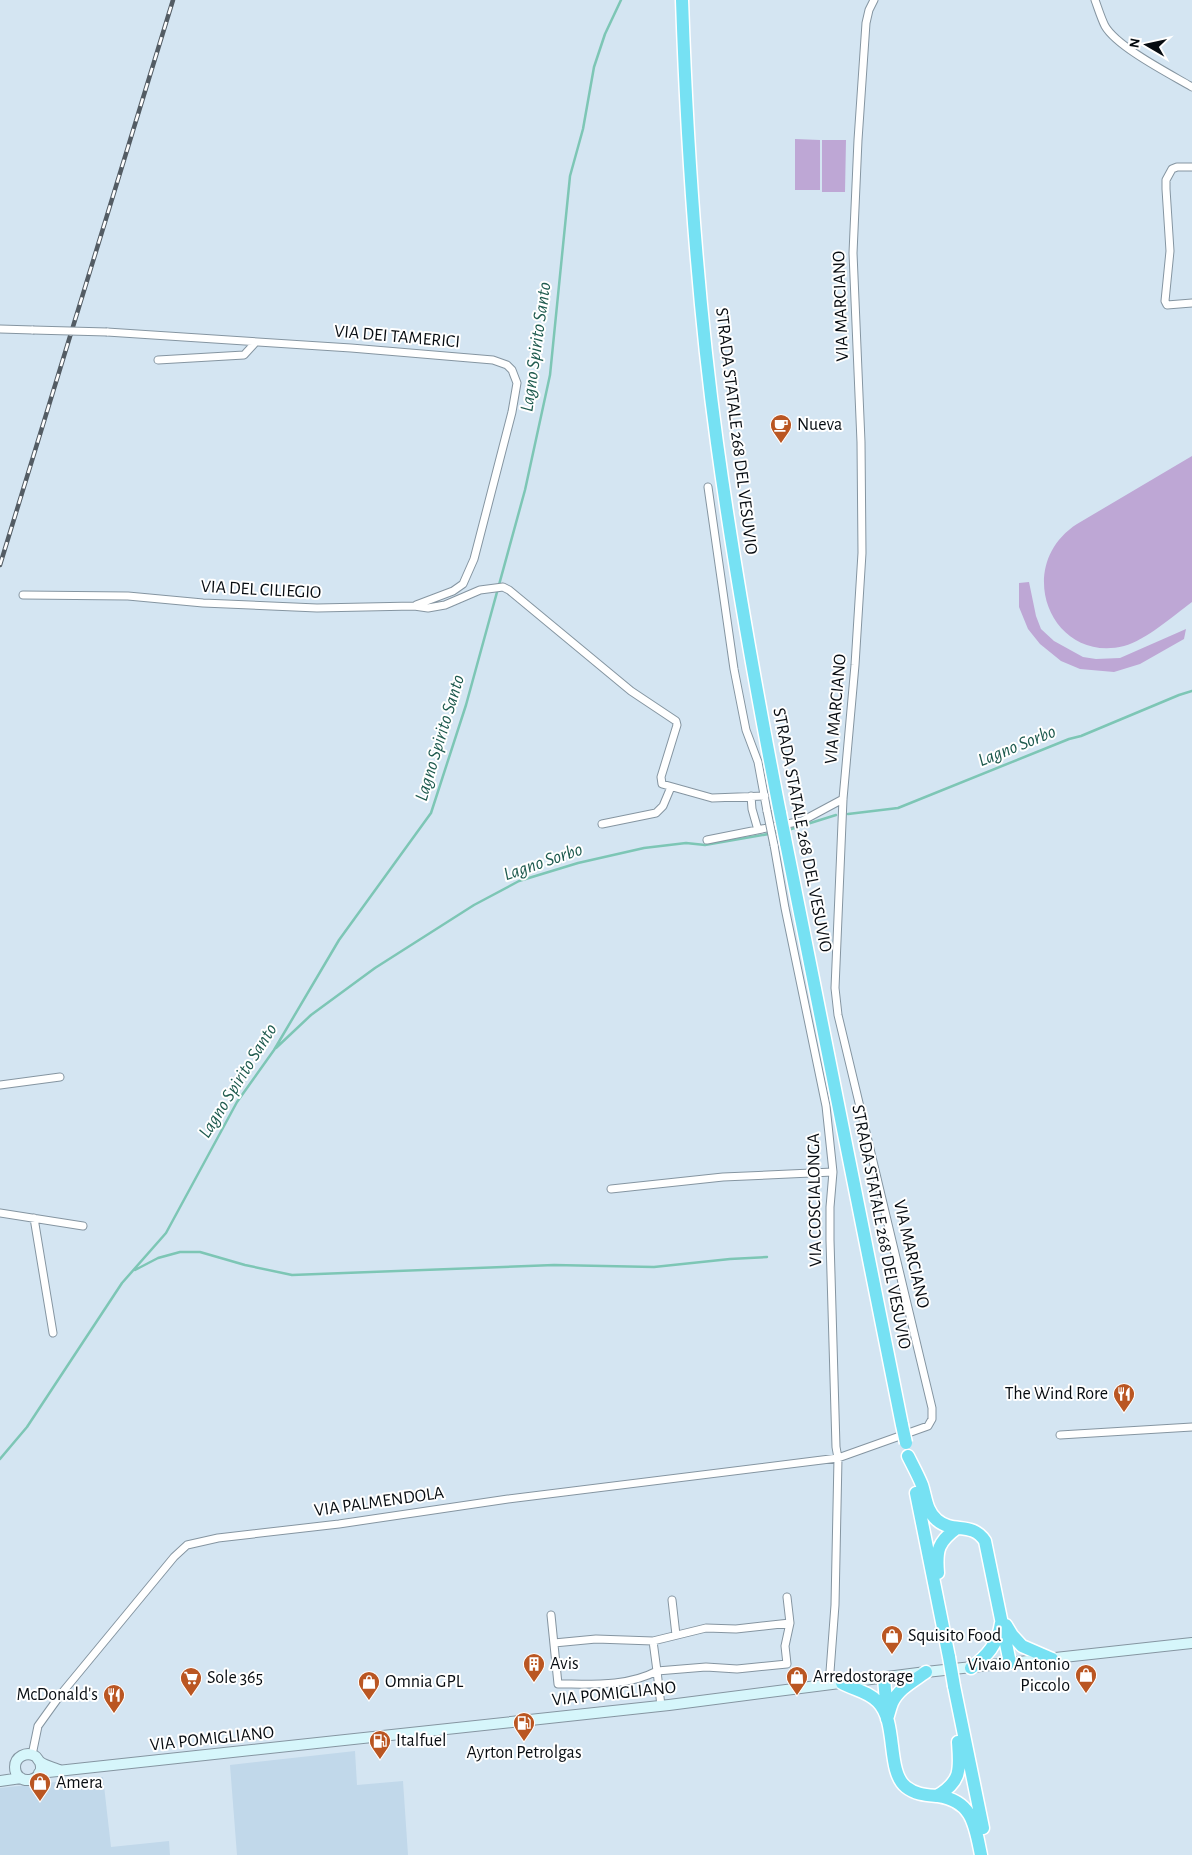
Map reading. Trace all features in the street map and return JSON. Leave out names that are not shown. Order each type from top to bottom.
[{"type":"highway","name":"STRADA STATALE 268 DEL VESUVIO","points":[[682,0],[693,201],[704,334],[717,442],[774,812],[868,1255],[957,1702]]},
{"type":"highway","points":[[908,1456],[922,1487],[930,1513],[937,1521],[957,1528],[970,1528],[986,1541],[1010,1663]]},
{"type":"highway","points":[[942,1623],[938,1554],[940,1544],[945,1537],[957,1528]]},
{"type":"highway","points":[[1002,1618],[1012,1635],[1022,1646],[1052,1660]]},
{"type":"highway","points":[[971,1668],[993,1647],[1000,1634],[1002,1618]]},
{"type":"highway","points":[[887,1719],[892,1704],[899,1693],[926,1672]]},
{"type":"highway","points":[[884,1678],[887,1719],[899,1778],[906,1787],[919,1794],[950,1799],[967,1810],[972,1816],[981,1855]]},
{"type":"highway","points":[[835,1684],[866,1692],[872,1696],[881,1705],[887,1719]]},
{"type":"highway","points":[[937,1796],[953,1785],[959,1772],[957,1702]]},
{"type":"highway","points":[[957,1702],[988,1855]]},
{"type":"main road","name":"VIA POMIGLIANO","points":[[39,1774],[661,1706],[926,1672],[1052,1660],[1192,1643]]},
{"type":"main road","points":[[18,1775],[15,1767],[18,1760],[24,1755],[36,1758],[62,1771]]},
{"type":"main road","points":[[0,1781],[18,1775],[29,1780],[37,1777],[41,1769],[36,1758]]},
{"type":"street","points":[[1095,0],[1106,27],[1117,40],[1192,86]]},
{"type":"street","name":"VIA MARCIANO","points":[[872,1],[866,23],[853,253],[861,442],[862,553],[855,665],[843,799],[835,988],[838,1015],[932,1408]]},
{"type":"street","points":[[1192,167],[1172,169],[1166,180],[1170,251],[1164,301],[1167,305],[1192,303]]},
{"type":"street","name":"VIA DEI TAMERICI","points":[[0,329],[107,332],[351,348],[493,360],[507,365],[512,370],[517,383],[512,412],[474,559],[463,584],[453,591],[414,606]]},
{"type":"street","points":[[158,360],[244,355],[255,343]]},
{"type":"street","points":[[708,487],[734,669],[746,730],[758,762],[765,796],[774,812]]},
{"type":"street","name":"VIA DEL CILIEGIO","points":[[23,594],[128,596],[202,603],[317,608],[414,606],[428,608],[445,605],[480,590],[503,588],[509,590],[631,691],[676,721],[677,724],[661,782],[671,787]]},
{"type":"street","points":[[602,824],[656,813],[663,806],[671,787],[712,798],[765,796]]},
{"type":"street","points":[[751,796],[752,809],[758,830]]},
{"type":"street","points":[[707,840],[802,821],[843,799]]},
{"type":"street","name":"VIA COSCIALONGA","points":[[780,844],[785,908],[826,1106],[834,1172],[830,1207],[830,1240],[836,1447],[838,1458],[835,1684]]},
{"type":"street","points":[[0,1085],[60,1077]]},
{"type":"street","points":[[611,1188],[722,1177],[834,1172]]},
{"type":"street","points":[[0,1213],[82,1226]]},
{"type":"street","points":[[34,1218],[53,1333]]},
{"type":"street","name":"VIA PALMENDOLA","points":[[36,1758],[38,1726],[61,1694],[174,1557],[187,1545],[218,1538],[338,1524],[508,1499],[838,1458],[928,1426],[932,1419],[932,1408]]},
{"type":"street","points":[[1060,1435],[1192,1427]]},
{"type":"street","points":[[551,1614],[558,1684],[605,1685],[647,1677],[657,1671],[706,1667],[737,1669],[787,1664],[785,1646],[790,1623],[787,1597]]},
{"type":"street","points":[[672,1600],[676,1635]]},
{"type":"street","points":[[554,1643],[596,1639],[653,1641],[706,1628],[736,1629],[790,1623]]},
{"type":"street","points":[[653,1641],[661,1706]]},
{"type":"shaded area","points":[[795,139],[820,140],[820,190],[795,190]]},
{"type":"shaded area","points":[[822,140],[846,140],[845,192],[822,192]]},
{"type":"shaded area","points":[[1192,456],[1192,602],[1141,639],[1124,646],[1098,648],[1077,640],[1060,626],[1049,608],[1044,586],[1047,563],[1057,542],[1077,524]]},
{"type":"shaded area","points":[[1029,582],[1036,616],[1041,629],[1054,641],[1083,657],[1096,659],[1120,658],[1186,629],[1184,639],[1140,664],[1114,672],[1080,669],[1061,661],[1040,644],[1028,629],[1019,607],[1019,583]]},
{"type":"shaded area","points":[[355,1751],[357,1785],[403,1781],[408,1855],[237,1855],[230,1765]]},
{"type":"shaded area","points":[[103,1777],[111,1847],[169,1841],[170,1855],[0,1855],[0,1788]]},
{"type":"waterway","name":"Lagno Spirito Santo","points":[[0,1459],[27,1427],[122,1283],[166,1233],[237,1102],[274,1050],[339,940],[431,813],[466,705],[525,490],[550,375],[570,176],[583,129],[594,67],[605,34],[621,0]]},
{"type":"waterway","name":"Lagno Sorbo","points":[[848,814],[898,808],[1192,691]]},
{"type":"waterway","name":"Lagno Sorbo","points":[[788,830],[836,815]]},
{"type":"waterway","name":"Lagno Sorbo","points":[[276,1048],[311,1015],[375,968],[474,905],[519,881],[578,863],[644,848],[686,843],[705,845],[780,832]]},
{"type":"waterway","points":[[135,1270],[158,1258],[180,1252],[200,1252],[245,1265],[292,1275],[554,1265],[654,1267],[767,1257]]},
{"type":"railway","points":[[0,565],[173,0]]},
{"type":"place","name":"Nueva","points":[[781,444]]},
{"type":"place","name":"The Wind Rore","points":[[1124,1413]]},
{"type":"place","name":"Squisito Food","points":[[892,1655]]},
{"type":"place","name":"Avis","points":[[534,1683]]},
{"type":"place","name":"Vivaio Antonio Piccolo","points":[[1086,1694]]},
{"type":"place","name":"Arredostorage","points":[[797,1696]]},
{"type":"place","name":"Sole 365","points":[[191,1697]]},
{"type":"place","name":"Omnia GPL","points":[[369,1701]]},
{"type":"place","name":"McDonald's","points":[[114,1714]]},
{"type":"place","name":"Ayrton Petrolgas","points":[[524,1742]]},
{"type":"place","name":"Italfuel","points":[[380,1760]]},
{"type":"place","name":"Amera","points":[[40,1802]]}]
